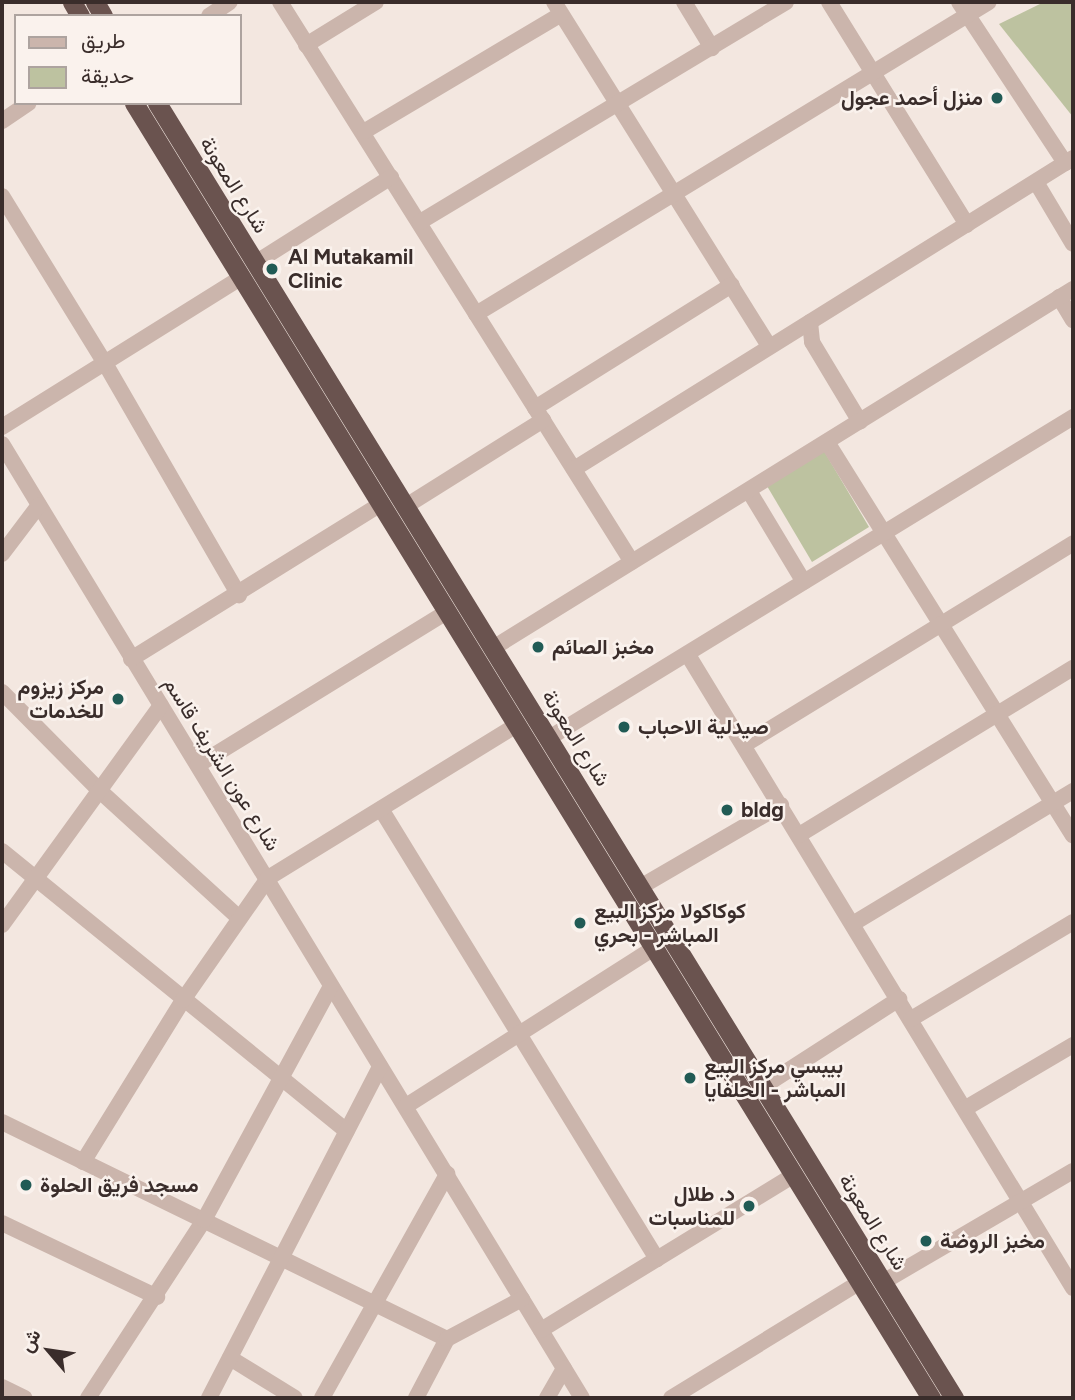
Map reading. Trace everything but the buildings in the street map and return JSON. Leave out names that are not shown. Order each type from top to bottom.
[{"type":"highway","name":"شارع المعونة","points":[[135,105],[405,506],[642,886],[954,1398]]},
{"type":"highway","name":"شارع المعونة","points":[[158,105],[381,504],[794,1175],[926,1396]]},
{"type":"street","points":[[212,14],[230,2]]},
{"type":"street","points":[[279,2],[365,131],[391,177],[632,562]]},
{"type":"street","points":[[306,45],[376,2]]},
{"type":"street","points":[[684,2],[712,48]]},
{"type":"street","points":[[420,222],[786,2]]},
{"type":"street","points":[[828,2],[967,225]]},
{"type":"street","points":[[476,314],[873,73],[963,8],[989,2]]},
{"type":"street","points":[[365,131],[557,8],[619,102],[769,346]]},
{"type":"street","points":[[574,469],[1069,160],[963,8]]},
{"type":"street","points":[[2,121],[26,105]]},
{"type":"street","points":[[2,427],[106,365],[391,177]]},
{"type":"street","points":[[1036,182],[1073,244]]},
{"type":"street","points":[[2,196],[106,365],[239,594]]},
{"type":"street","points":[[405,506],[732,285]]},
{"type":"street","points":[[493,648],[1066,293],[1073,320]]},
{"type":"street","points":[[810,322],[812,342],[860,422]]},
{"type":"street","points":[[549,738],[1073,417]]},
{"type":"street","points":[[827,442],[939,627],[1073,836]]},
{"type":"street","name":"شارع عون الشريف قاسم","points":[[2,444],[582,1398]]},
{"type":"street","points":[[749,491],[804,582]]},
{"type":"street","points":[[131,659],[381,504]]},
{"type":"street","points":[[2,554],[39,505]]},
{"type":"street","points":[[744,746],[1073,543]]},
{"type":"street","points":[[198,765],[447,612]]},
{"type":"street","points":[[688,655],[854,923],[1073,1288]]},
{"type":"street","points":[[799,835],[1073,668]]},
{"type":"street","points":[[2,692],[100,791],[239,918]]},
{"type":"street","points":[[2,925],[161,705]]},
{"type":"street","points":[[83,1162],[183,1000],[268,878],[517,725]]},
{"type":"street","points":[[854,923],[1073,791]]},
{"type":"street","points":[[642,886],[781,805]]},
{"type":"street","points":[[381,809],[657,1259]]},
{"type":"street","points":[[2,851],[279,1081],[346,1131]]},
{"type":"street","points":[[911,1019],[1073,922]]},
{"type":"street","points":[[405,1105],[654,948]]},
{"type":"street","points":[[88,1398],[157,1297],[204,1220],[331,986]]},
{"type":"street","points":[[764,1086],[899,999]]},
{"type":"street","points":[[966,1108],[1073,1045]]},
{"type":"street","points":[[209,1398],[278,1258],[380,1066]]},
{"type":"street","points":[[2,1122],[278,1258],[375,1300],[447,1339]]},
{"type":"street","points":[[883,1282],[1073,1171]]},
{"type":"street","points":[[322,1398],[447,1174]]},
{"type":"street","points":[[541,1330],[794,1175]]},
{"type":"street","points":[[2,1223],[157,1297]]},
{"type":"street","points":[[671,1398],[859,1283]]},
{"type":"street","points":[[416,1398],[447,1339],[522,1299]]},
{"type":"street","points":[[230,1358],[295,1398]]},
{"type":"street","points":[[547,1398],[564,1368]]},
{"type":"street","points":[[2,1387],[25,1398]]},
{"type":"green space","points":[[1044,2],[1073,2],[1073,117],[999,24]]},
{"type":"green space","points":[[824,451],[869,527],[812,562],[767,486]]},
{"type":"place","name":"منزل أحمد عجول","points":[[997,98]]},
{"type":"place","name":"Al Mutakamil Clinic","points":[[272,269]]},
{"type":"place","name":"مخبز الصائم","points":[[538,647]]},
{"type":"place","name":"مركز زيزوم للخدمات","points":[[118,699]]},
{"type":"place","name":"صيدلية الاحباب","points":[[624,727]]},
{"type":"place","name":"bldg","points":[[727,810]]},
{"type":"place","name":"كوكاكولا مركز البيع المباشر - بحري","points":[[580,923]]},
{"type":"place","name":"بيبسي مركز البيع المباشر - الحلفايا","points":[[690,1078]]},
{"type":"place","name":"مسجد فريق الحلوة","points":[[26,1185]]},
{"type":"place","name":"د. طلال للمناسبات","points":[[749,1206]]},
{"type":"place","name":"مخبز الروضة","points":[[926,1241]]}]
